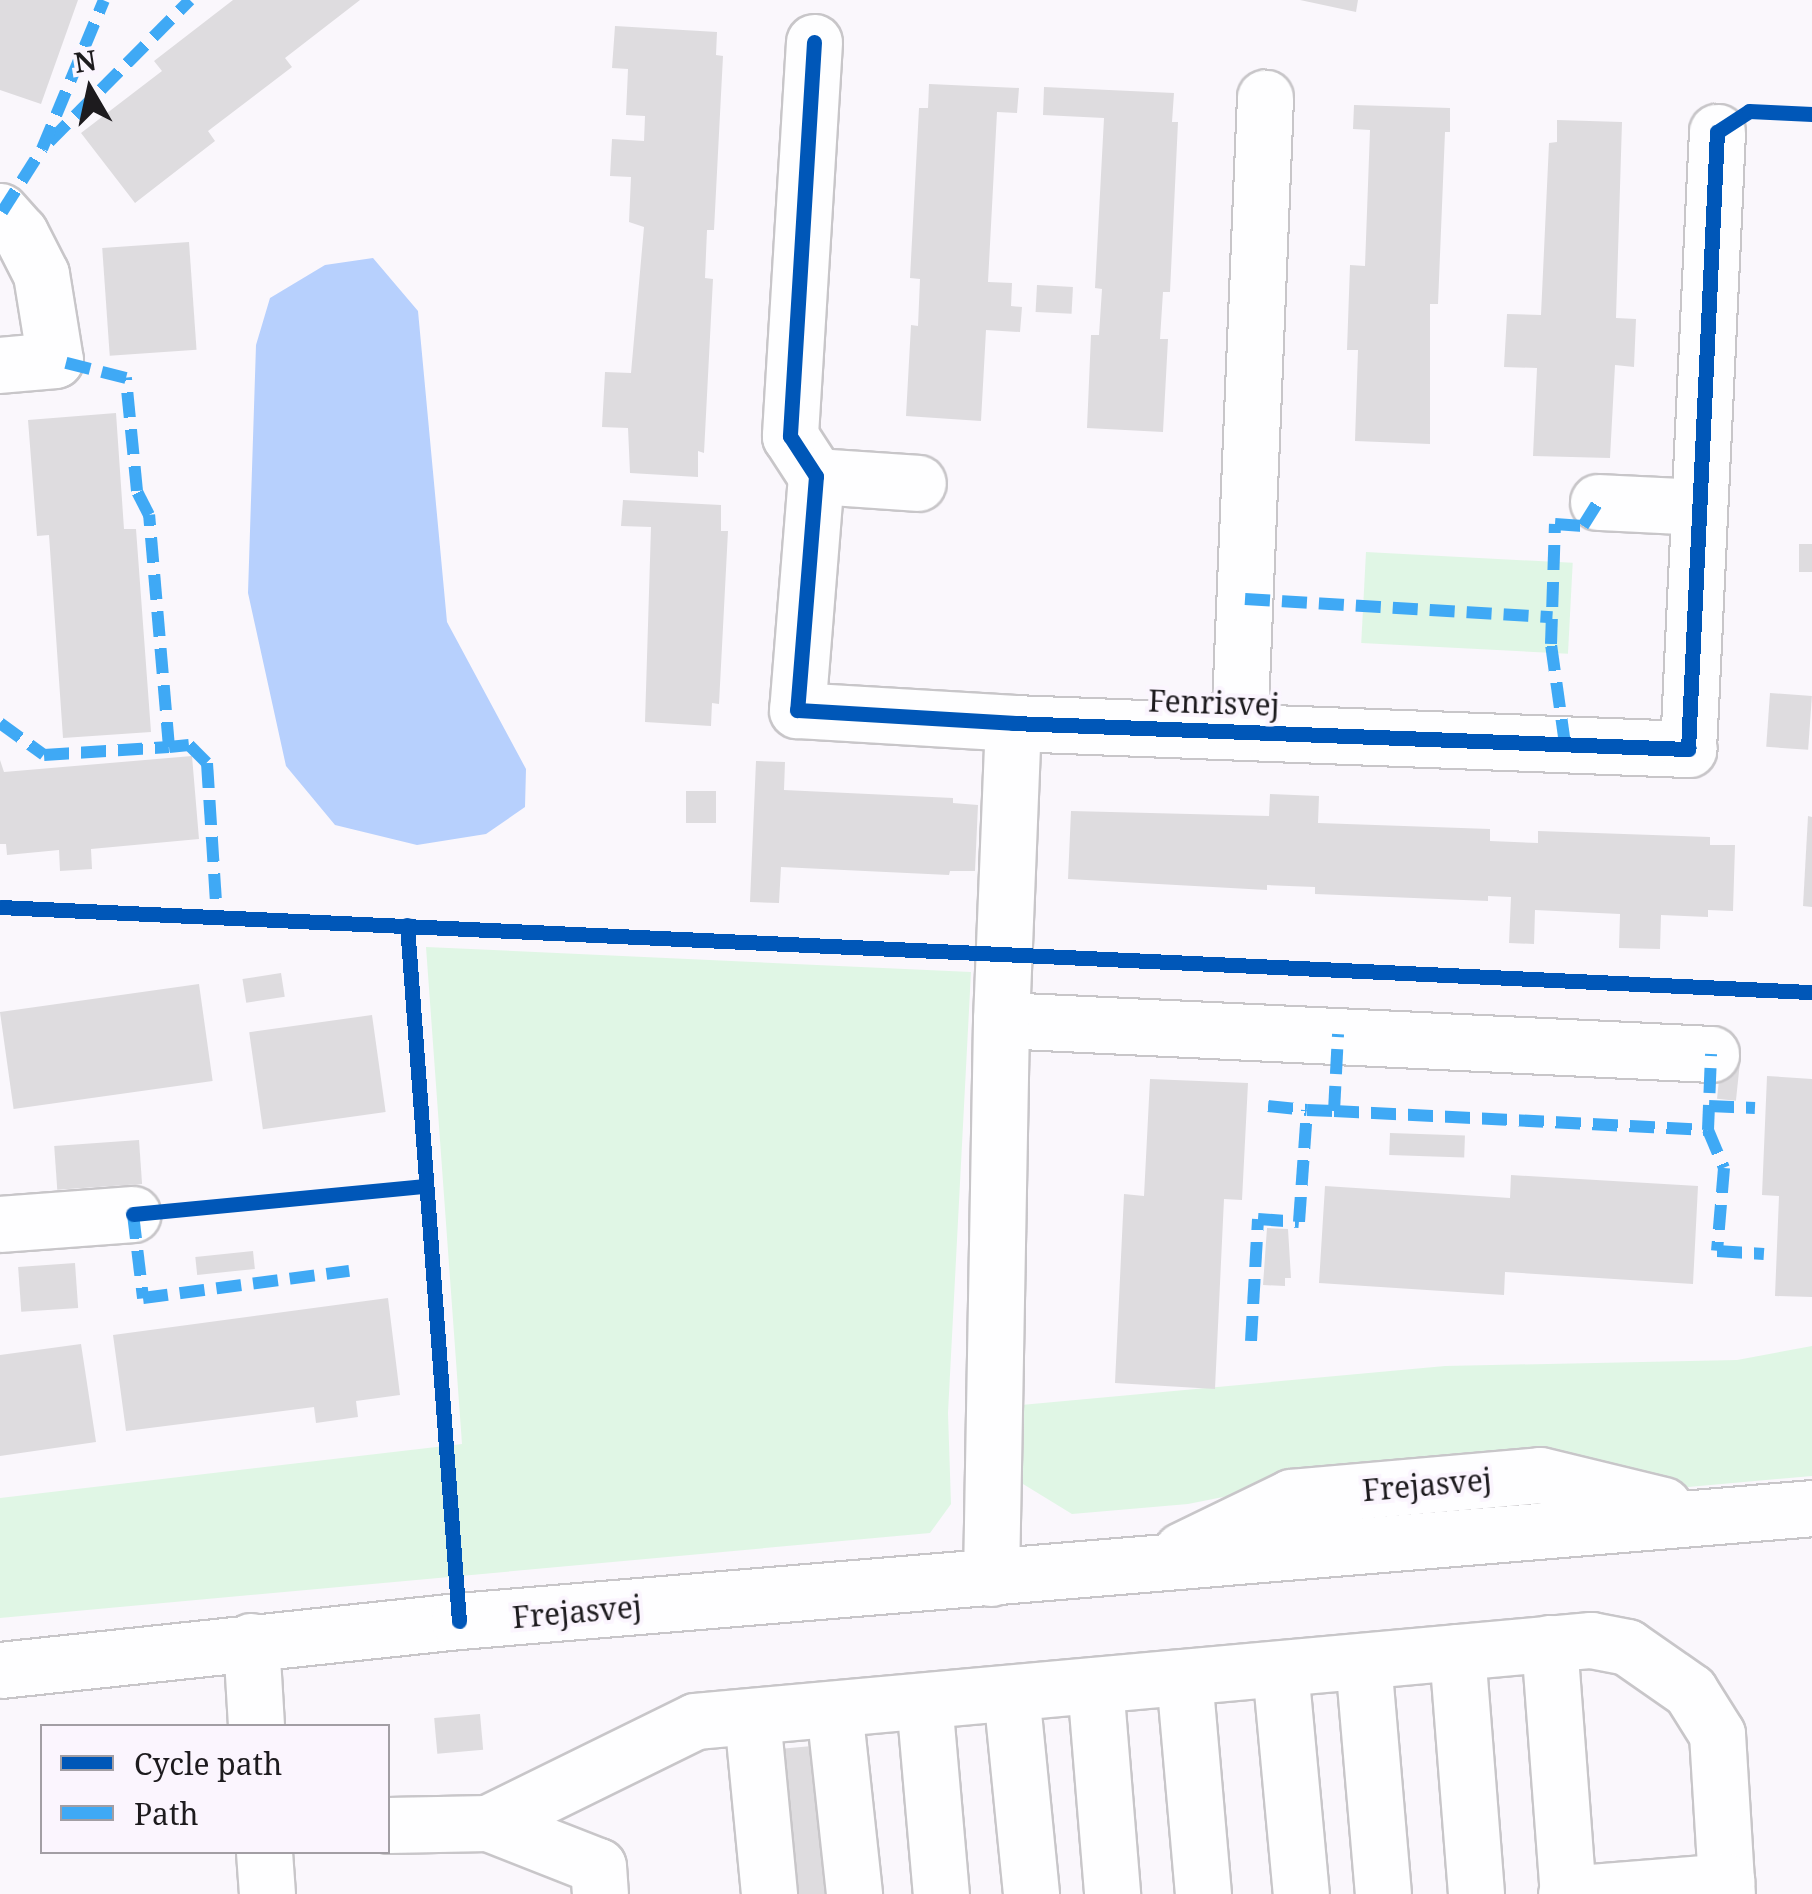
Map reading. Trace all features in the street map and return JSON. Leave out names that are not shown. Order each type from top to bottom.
[{"type":"street","points":[[814,42],[790,436],[816,476],[918,483]]},
{"type":"street","name":"Fenrisvej","points":[[1239,731],[1265,98]]},
{"type":"street","name":"Fenrisvej","points":[[816,476],[798,710],[1013,723],[1688,749],[1716,132]]},
{"type":"street","points":[[0,211],[20,233],[41,274],[55,360],[0,365]]},
{"type":"street","points":[[1598,502],[1700,507]]},
{"type":"street","points":[[992,1578],[1001,1020],[1013,723]]},
{"type":"street","points":[[1001,1020],[1712,1054]]},
{"type":"street","points":[[0,1224],[133,1214]]},
{"type":"street","name":"Frejasvej","points":[[0,1670],[251,1641],[1812,1508]]},
{"type":"street","points":[[488,1823],[696,1721],[752,1717],[1549,1643],[1591,1640],[1627,1647],[1690,1691],[1716,1734],[1726,1887],[1567,1894],[1549,1643]]},
{"type":"street","points":[[251,1641],[256,1724]]},
{"type":"street","points":[[1456,1652],[1476,1894]]},
{"type":"street","points":[[1363,1661],[1383,1894]]},
{"type":"street","points":[[1280,1668],[1301,1894]]},
{"type":"street","points":[[1184,1677],[1203,1894]]},
{"type":"street","points":[[1094,1685],[1112,1894]]},
{"type":"street","points":[[1012,1693],[1031,1894]]},
{"type":"street","points":[[924,1701],[941,1894]]},
{"type":"street","points":[[834,1709],[854,1894]]},
{"type":"street","points":[[752,1717],[769,1894]]},
{"type":"street","points":[[390,1825],[488,1823],[598,1866],[600,1894]]},
{"type":"street","points":[[264,1854],[267,1894]]},
{"type":"green space","points":[[1366,552],[1573,563],[1568,654],[1361,643]]},
{"type":"green space","points":[[426,947],[971,972],[948,1413],[951,1504],[930,1533],[0,1618],[0,1498],[462,1444]]},
{"type":"green space","points":[[1812,1346],[1812,1476],[1666,1489],[1374,1467],[1188,1504],[1072,1514],[1023,1484],[1021,1405],[1445,1366],[1737,1360]]},
{"type":"water","points":[[373,258],[418,311],[447,622],[526,769],[525,807],[486,834],[417,845],[335,825],[286,766],[248,593],[256,345],[270,298],[325,265]]},
{"type":"building","points":[[0,0],[78,0],[41,104],[0,90]]},
{"type":"building","points":[[233,0],[360,0],[285,58],[292,67],[208,131],[215,141],[135,203],[81,133],[162,71],[154,61]]},
{"type":"building","points":[[1300,0],[1358,0],[1356,12]]},
{"type":"building","points":[[615,26],[717,32],[716,55],[723,56],[714,230],[707,230],[705,278],[713,279],[704,453],[698,451],[698,477],[630,473],[628,428],[602,427],[605,372],[631,373],[644,227],[629,222],[631,177],[610,176],[612,139],[644,141],[645,116],[626,115],[628,69],[612,68]]},
{"type":"building","points":[[929,84],[1019,88],[1017,113],[997,112],[988,282],[1012,283],[1011,306],[1022,307],[1020,332],[986,330],[981,421],[906,416],[911,325],[918,326],[920,279],[910,278],[919,108],[928,108]]},
{"type":"building","points":[[1044,87],[1174,93],[1172,122],[1178,122],[1170,292],[1163,292],[1160,339],[1168,339],[1163,432],[1087,428],[1091,335],[1099,335],[1102,289],[1095,288],[1104,118],[1043,115]]},
{"type":"building","points":[[1354,105],[1450,108],[1450,132],[1445,132],[1438,304],[1430,304],[1430,444],[1355,441],[1358,350],[1347,350],[1350,265],[1365,266],[1370,130],[1353,129]]},
{"type":"building","points":[[1557,120],[1622,122],[1616,318],[1636,319],[1634,367],[1615,365],[1610,458],[1533,456],[1537,368],[1504,367],[1507,314],[1541,315],[1549,143],[1557,142]]},
{"type":"building","points":[[189,242],[197,350],[110,356],[102,248]]},
{"type":"building","points":[[1037,285],[1073,287],[1072,314],[1036,312]]},
{"type":"building","points":[[116,413],[124,529],[136,529],[151,732],[63,738],[49,535],[37,536],[28,420]]},
{"type":"building","points":[[623,500],[721,505],[721,531],[728,531],[719,704],[712,703],[711,726],[645,722],[651,527],[621,526]]},
{"type":"building","points":[[1799,544],[1812,544],[1812,572],[1799,572]]},
{"type":"building","points":[[1770,693],[1812,696],[1808,750],[1766,747]]},
{"type":"building","points":[[192,756],[199,839],[91,849],[92,869],[60,871],[59,850],[7,855],[6,844],[0,844],[0,760],[4,772]]},
{"type":"building","points":[[756,761],[785,762],[784,790],[953,798],[953,803],[978,805],[975,871],[950,871],[949,875],[781,867],[779,903],[750,902]]},
{"type":"building","points":[[686,791],[716,791],[716,823],[686,823]]},
{"type":"building","points":[[1270,794],[1319,796],[1318,823],[1490,829],[1490,841],[1538,843],[1538,831],[1710,837],[1710,845],[1735,845],[1733,911],[1708,910],[1708,917],[1661,915],[1660,949],[1619,948],[1620,914],[1535,910],[1534,944],[1509,943],[1511,897],[1488,896],[1488,901],[1315,894],[1315,887],[1267,885],[1267,890],[1068,879],[1071,811],[1269,816]]},
{"type":"building","points":[[1808,816],[1812,817],[1812,907],[1803,906]]},
{"type":"building","points":[[281,973],[285,997],[246,1003],[242,979]]},
{"type":"building","points":[[199,984],[213,1081],[14,1109],[0,1012]]},
{"type":"building","points":[[372,1015],[386,1112],[263,1129],[249,1032]]},
{"type":"building","points":[[1721,1061],[1740,1063],[1736,1101],[1717,1099]]},
{"type":"building","points":[[1767,1076],[1812,1079],[1812,1297],[1775,1296],[1779,1196],[1762,1195]]},
{"type":"building","points":[[1150,1079],[1248,1083],[1242,1200],[1224,1199],[1215,1389],[1115,1383],[1124,1194],[1144,1196]]},
{"type":"building","points":[[1390,1133],[1465,1136],[1464,1158],[1389,1155]]},
{"type":"building","points":[[139,1140],[142,1184],[57,1190],[54,1146]]},
{"type":"building","points":[[1511,1175],[1698,1186],[1693,1284],[1505,1272],[1504,1295],[1319,1283],[1325,1186],[1510,1198]]},
{"type":"building","points":[[1267,1228],[1288,1229],[1291,1278],[1285,1278],[1285,1286],[1263,1285]]},
{"type":"building","points":[[253,1251],[255,1269],[197,1275],[195,1257]]},
{"type":"building","points":[[75,1263],[78,1308],[21,1312],[18,1267]]},
{"type":"building","points":[[388,1298],[400,1395],[356,1401],[358,1417],[316,1423],[314,1407],[126,1431],[113,1335]]},
{"type":"building","points":[[81,1344],[96,1442],[0,1456],[0,1355]]},
{"type":"building","points":[[480,1714],[483,1750],[437,1754],[434,1718]]},
{"type":"building","points":[[812,1746],[825,1894],[789,1894],[776,1749]]},
{"type":"marked path","points":[[2,212],[42,149],[104,0]]},
{"type":"marked path","points":[[49,142],[190,0]]},
{"type":"marked path","points":[[0,723],[44,755],[169,747],[149,515],[137,491],[126,378],[55,360]]},
{"type":"marked path","points":[[1565,744],[1551,644],[1555,524],[1583,526],[1598,502]]},
{"type":"marked path","points":[[1245,599],[1552,617]]},
{"type":"marked path","points":[[169,747],[189,745],[207,763],[217,917]]},
{"type":"marked path","points":[[1251,1341],[1258,1219],[1299,1222],[1307,1110],[1334,1111],[1338,1034]]},
{"type":"marked path","points":[[1708,1130],[1711,1054]]},
{"type":"marked path","points":[[1268,1106],[1307,1110]]},
{"type":"marked path","points":[[1709,1106],[1755,1108]]},
{"type":"marked path","points":[[1334,1111],[1708,1130],[1724,1168],[1717,1251],[1764,1254]]},
{"type":"marked path","points":[[142,1213],[133,1214],[143,1298],[349,1271]]},
{"type":"cycle path","points":[[814,42],[790,436],[816,476],[797,710],[1013,723],[1688,749],[1717,132],[1749,111],[1812,114]]},
{"type":"cycle path","points":[[0,907],[1812,992]]},
{"type":"cycle path","points":[[407,925],[459,1621]]},
{"type":"cycle path","points":[[133,1214],[426,1186]]}]
